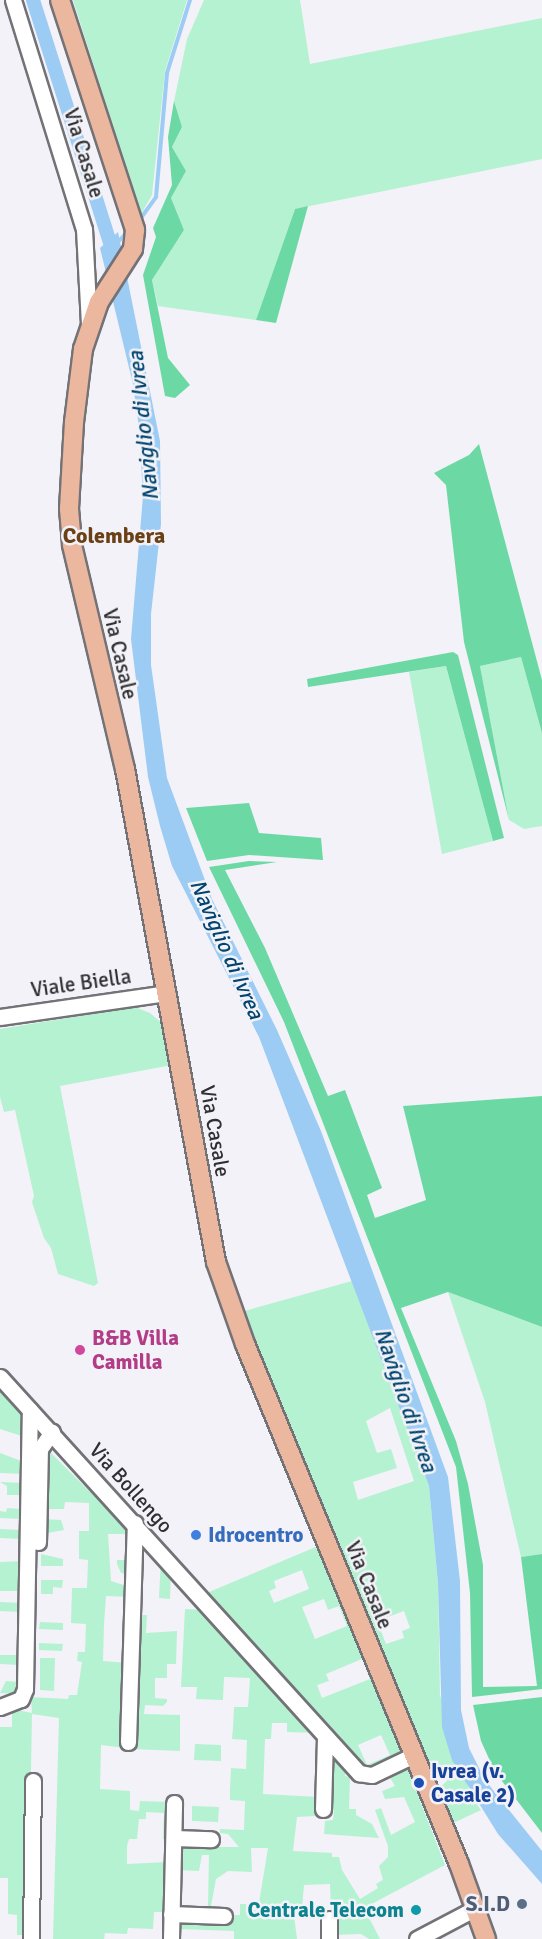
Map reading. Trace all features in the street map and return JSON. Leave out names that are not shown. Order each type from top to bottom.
[{"type":"main road","name":"Via Casale","points":[[60,0],[135,230],[133,249],[99,302],[89,323],[76,383],[69,508],[72,545],[125,770],[216,1262],[229,1303],[414,1755],[486,1939]]},
{"type":"street","name":"Via Casale","points":[[13,0],[84,229],[89,323]]},
{"type":"street","name":"Viale Biella","points":[[0,1017],[167,993]]},
{"type":"street","name":"Via Bollengo","points":[[0,1377],[135,1523],[325,1736],[364,1776],[414,1755]]},
{"type":"street","points":[[0,1707],[21,1700],[25,1689],[30,1410]]},
{"type":"street","points":[[35,1692],[40,1449],[52,1432]]},
{"type":"street","points":[[128,1742],[135,1523]]},
{"type":"street","points":[[323,1809],[320,1787],[325,1736]]},
{"type":"street","points":[[31,1939],[33,1781]]},
{"type":"street","points":[[171,1939],[171,1914],[181,1834],[174,1803]]},
{"type":"street","points":[[181,1834],[211,1839]]},
{"type":"street","points":[[417,1939],[474,1909]]},
{"type":"street","points":[[171,1914],[224,1916]]},
{"type":"street","points":[[329,1919],[329,1939]]},
{"type":"green space","points":[[73,0],[187,0],[165,71],[152,195],[141,214]]},
{"type":"green space","points":[[204,0],[300,0],[310,64],[542,18],[542,159],[295,209],[256,320],[158,306],[152,280],[184,230],[171,198],[186,171],[172,147],[182,127],[174,101],[187,39]]},
{"type":"green space","points":[[174,101],[182,127],[172,147],[186,171],[171,198],[184,230],[152,280],[168,358],[190,385],[175,398],[165,396],[143,275],[156,237],[153,228],[172,185],[168,137]]},
{"type":"green space","points":[[308,206],[276,323],[256,320],[295,209]]},
{"type":"green space","points":[[479,444],[542,680],[542,733],[521,657],[480,666],[509,820],[464,642],[446,485],[434,473],[469,455]]},
{"type":"green space","points":[[453,652],[458,655],[504,838],[493,841],[446,666],[308,687],[307,679]]},
{"type":"green space","points":[[521,657],[542,733],[542,826],[524,829],[509,820],[480,666]]},
{"type":"green space","points":[[446,666],[493,841],[442,854],[409,672]]},
{"type":"green space","points":[[249,803],[259,833],[321,838],[323,860],[249,855],[207,861],[186,808]]},
{"type":"green space","points":[[249,861],[277,862],[225,870],[265,948],[328,1096],[345,1090],[382,1188],[367,1195],[375,1218],[426,1200],[403,1106],[542,1096],[542,1327],[448,1292],[401,1308],[456,1441],[468,1484],[483,1565],[483,1687],[537,1686],[521,1557],[542,1554],[542,1689],[472,1697],[470,1593],[456,1467],[284,1022],[209,867]]},
{"type":"green space","points":[[135,1007],[150,1013],[164,1025],[172,1065],[60,1086],[98,1283],[94,1286],[58,1274],[51,1248],[44,1238],[32,1202],[34,1196],[15,1110],[4,1112],[0,1097],[0,1029]]},
{"type":"green space","points":[[352,1281],[429,1486],[438,1583],[440,1695],[471,1796],[481,1810],[449,1825],[438,1801],[438,1789],[447,1781],[441,1768],[423,1761],[241,1312]],"holes":[[[390,1408],[414,1481],[358,1500],[353,1482],[397,1468],[391,1449],[377,1453],[366,1421]],[[404,1611],[410,1628],[402,1631],[404,1638],[386,1644],[380,1628],[387,1625],[385,1618]]]},
{"type":"green space","points":[[448,1292],[542,1327],[542,1554],[521,1557],[485,1402]]},
{"type":"green space","points":[[0,1383],[27,1411],[28,1438],[0,1429]]},
{"type":"green space","points":[[47,1449],[90,1492],[101,1492],[132,1524],[131,1575],[121,1573],[117,1564],[117,1560],[128,1560],[129,1534],[108,1534],[111,1581],[130,1587],[130,1597],[106,1596],[103,1661],[128,1663],[125,1748],[101,1745],[100,1789],[130,1791],[130,1810],[139,1811],[140,1801],[169,1802],[168,1839],[163,1839],[164,1813],[146,1812],[146,1819],[139,1819],[137,1839],[129,1839],[127,1846],[127,1864],[167,1862],[165,1912],[154,1912],[153,1929],[128,1928],[127,1934],[105,1933],[104,1939],[53,1939],[59,1718],[32,1714],[28,1935],[17,1935],[17,1915],[8,1914],[8,1878],[0,1878],[0,1727],[12,1727],[12,1709],[32,1713],[31,1697],[68,1699],[69,1695],[77,1695],[82,1662],[77,1661],[78,1652],[85,1652],[86,1624],[71,1623],[72,1588],[87,1588],[88,1560],[79,1559],[79,1531],[89,1531],[89,1503],[65,1502],[64,1509],[43,1509]]},
{"type":"green space","points":[[0,1453],[24,1462],[24,1474],[0,1473]]},
{"type":"green space","points":[[0,1482],[24,1483],[23,1495],[7,1495],[7,1486]]},
{"type":"green space","points":[[7,1508],[22,1509],[22,1519],[0,1518],[0,1511],[6,1512]]},
{"type":"green space","points":[[42,1519],[61,1520],[64,1530],[42,1534]]},
{"type":"green space","points":[[0,1529],[21,1530],[21,1539],[0,1538]]},
{"type":"green space","points":[[318,1546],[402,1753],[367,1772],[202,1595]],"holes":[[[302,1570],[309,1589],[274,1603],[269,1591],[276,1588],[274,1581]],[[324,1599],[328,1610],[339,1606],[347,1626],[315,1639],[302,1607]],[[362,1659],[370,1679],[322,1698],[317,1685],[329,1681],[326,1674]],[[381,1735],[390,1755],[367,1765],[358,1745]]]},
{"type":"green space","points":[[41,1554],[63,1559],[63,1566],[41,1566]]},
{"type":"green space","points":[[161,1557],[171,1568],[170,1599],[159,1598]]},
{"type":"green space","points":[[23,1561],[23,1591],[0,1591],[0,1562]]},
{"type":"green space","points":[[41,1580],[63,1580],[62,1588],[53,1587],[53,1594],[41,1594]]},
{"type":"green space","points":[[0,1602],[22,1603],[22,1612],[0,1611]]},
{"type":"green space","points":[[185,1609],[206,1610],[318,1733],[287,1732],[287,1723],[272,1723],[271,1739],[265,1739],[263,1794],[319,1797],[316,1816],[297,1817],[293,1851],[332,1853],[332,1857],[339,1857],[342,1870],[360,1899],[378,1888],[376,1884],[383,1880],[379,1866],[388,1857],[388,1846],[375,1810],[381,1808],[391,1835],[415,1822],[404,1797],[385,1799],[382,1791],[395,1786],[389,1776],[405,1762],[445,1865],[364,1908],[380,1939],[369,1939],[361,1934],[332,1935],[330,1884],[304,1885],[302,1907],[293,1908],[297,1939],[234,1939],[234,1931],[178,1929],[178,1916],[240,1915],[240,1904],[246,1904],[246,1909],[258,1909],[268,1848],[251,1848],[252,1872],[228,1871],[216,1879],[211,1906],[208,1906],[209,1855],[202,1855],[199,1871],[177,1870],[178,1847],[239,1847],[228,1834],[220,1833],[220,1829],[244,1830],[245,1801],[230,1800],[230,1790],[231,1768],[246,1769],[247,1740],[232,1739],[234,1707],[248,1707],[250,1678],[224,1677],[223,1700],[196,1699],[197,1687],[181,1687]]},
{"type":"green space","points":[[135,1615],[147,1615],[146,1633],[177,1631],[176,1664],[167,1664],[167,1678],[155,1678],[155,1698],[167,1699],[167,1702],[163,1706],[145,1705],[144,1714],[180,1715],[180,1751],[132,1749]]},
{"type":"green space","points":[[40,1622],[63,1623],[63,1630],[39,1629]]},
{"type":"green space","points":[[39,1643],[63,1644],[62,1651],[39,1650]]},
{"type":"green space","points":[[0,1655],[20,1655],[20,1665],[0,1664]]},
{"type":"green space","points":[[40,1658],[55,1658],[54,1691],[40,1690]]},
{"type":"green space","points":[[6,1681],[19,1682],[19,1694],[0,1693]]},
{"type":"green space","points":[[542,1697],[542,1833],[495,1772],[481,1741],[473,1705]]},
{"type":"green space","points":[[195,1744],[221,1745],[221,1761],[194,1760]]},
{"type":"green space","points":[[328,1744],[347,1765],[345,1776],[350,1777],[349,1809],[356,1809],[356,1815],[372,1824],[379,1838],[324,1834],[325,1821],[333,1820],[334,1810],[326,1809]]},
{"type":"green space","points":[[192,1806],[219,1807],[218,1822],[192,1821]]},
{"type":"water","points":[[118,232],[160,441],[161,524],[151,614],[151,665],[167,778],[212,899],[277,1030],[321,1131],[448,1477],[460,1581],[461,1710],[469,1748],[485,1780],[542,1851],[542,1884],[498,1834],[452,1760],[442,1727],[438,1583],[429,1486],[259,1037],[172,866],[160,826],[148,777],[131,639],[143,496],[139,428],[133,384],[100,248]]},
{"type":"waterway","name":"Naviglio di Ivrea","points":[[33,0],[114,256]]},
{"type":"waterway","points":[[138,222],[156,197],[167,73],[190,0]]},
{"type":"waterway","points":[[117,243],[128,231]]},
{"type":"place","name":"B&B Villa Camilla","points":[[80,1350]]},
{"type":"place","name":"Idrocentro","points":[[196,1535]]},
{"type":"place","name":"Ivrea (v. Casale 2)","points":[[419,1783]]},
{"type":"place","name":"S.I.D","points":[[522,1904]]},
{"type":"place","name":"Centrale Telecom","points":[[416,1910]]},
{"type":"district","name":"Colembera","points":[[114,536]]}]
